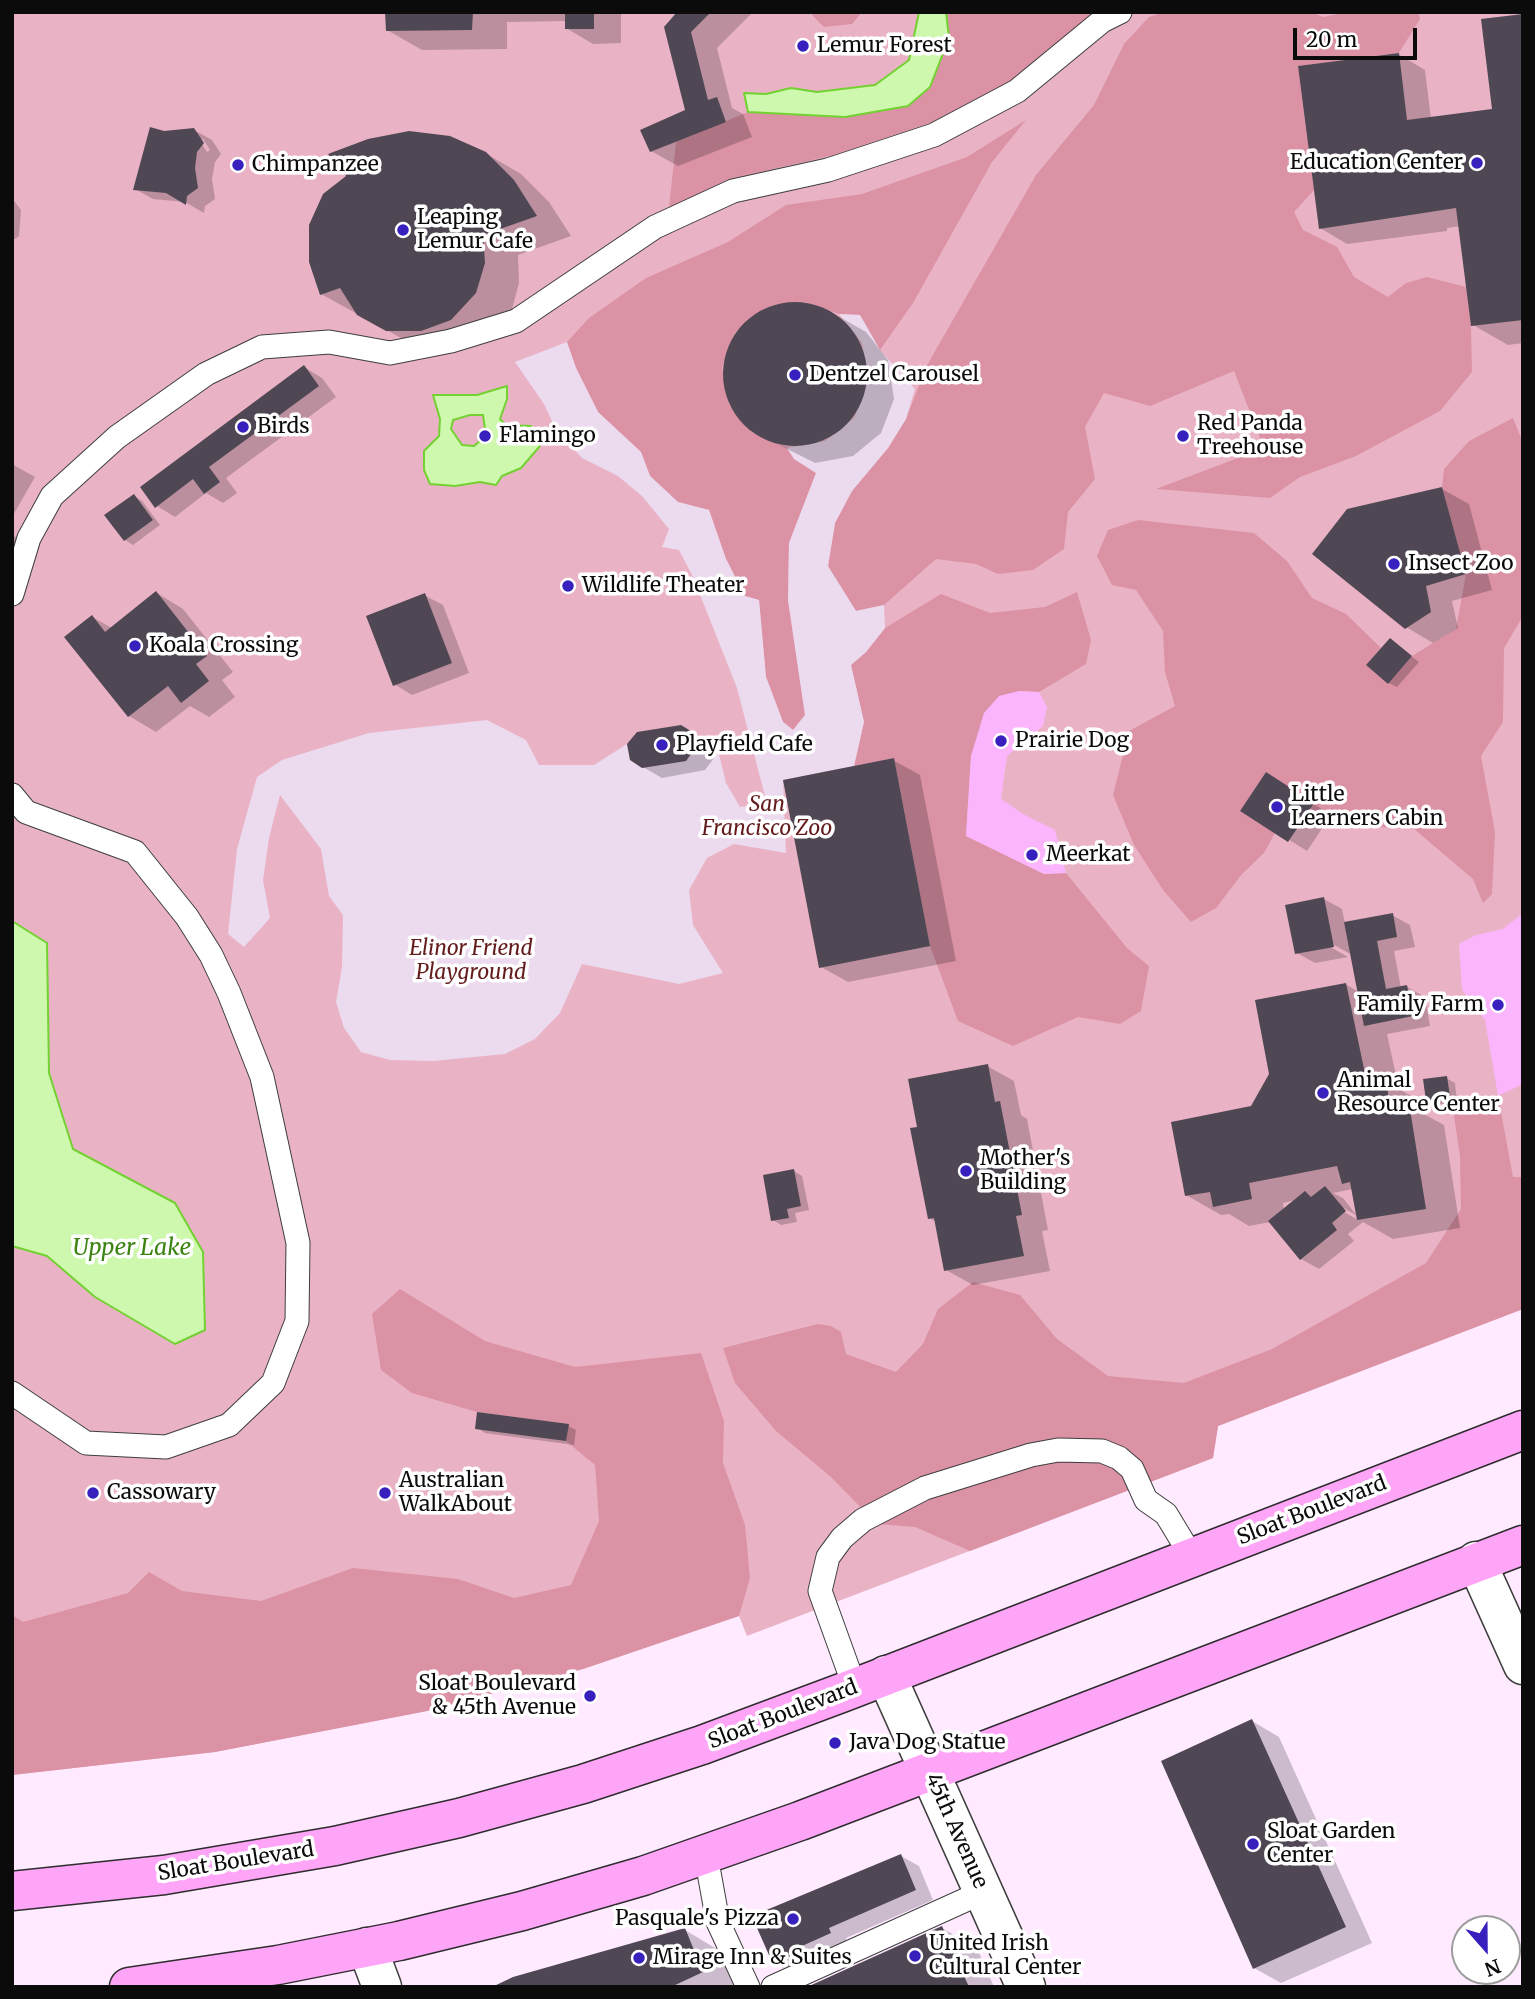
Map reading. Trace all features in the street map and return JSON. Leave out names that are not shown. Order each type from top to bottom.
[{"type":"street","name":"Sloat Boulevard","points":[[12,1891],[204,1869],[335,1846],[438,1824],[623,1772],[870,1681],[1523,1430]]},
{"type":"street","points":[[129,1987],[251,1970],[367,1947],[522,1911],[706,1856],[1523,1545]]},
{"type":"street","points":[[1476,1561],[1523,1665]]},
{"type":"street","name":"45th Avenue","points":[[870,1681],[929,1772],[1026,1987]]},
{"type":"street","points":[[367,1947],[382,1987]]},
{"type":"lane","points":[[12,594],[29,538],[52,496],[117,437],[206,374],[262,347],[329,342],[390,354],[451,341],[516,321],[655,227],[733,191],[828,170],[934,135],[1017,90],[1107,15]]},
{"type":"lane","points":[[12,795],[26,813],[135,852],[187,917],[211,955],[229,993],[262,1077],[298,1243],[297,1321],[273,1383],[229,1425],[166,1447],[86,1443],[12,1393]]},
{"type":"lane","points":[[870,1681],[824,1607],[820,1591],[825,1566],[842,1538],[863,1520],[925,1488],[1031,1455],[1058,1450],[1102,1451],[1119,1458],[1132,1469],[1146,1500],[1166,1514],[1192,1557]]},
{"type":"lane","points":[[706,1856],[718,1922],[748,1987]]},
{"type":"lane","points":[[773,1987],[983,1892]]},
{"type":"green space","name":"San Francisco Zoo","points":[[12,12],[1523,12],[1523,1309],[1218,1426],[1213,1458],[747,1636],[739,1616],[583,1669],[427,1711],[215,1752],[12,1775]]},
{"type":"shaded area","points":[[814,12],[862,12],[852,24],[824,27],[812,15]]},
{"type":"shaded area","points":[[946,12],[1089,12],[1090,17],[1016,78],[933,122],[830,156],[729,179],[669,208],[676,142],[748,112],[845,117],[949,38]]},
{"type":"shaded area","points":[[1164,12],[1311,12],[1323,17],[1347,12],[1418,12],[1420,19],[1399,53],[1298,66],[1314,190],[1294,212],[1303,230],[1337,247],[1354,277],[1388,297],[1406,283],[1427,277],[1466,287],[1471,326],[1472,372],[1440,411],[1356,456],[1300,477],[1270,498],[1156,489],[1264,448],[1234,371],[1150,406],[1104,393],[1085,427],[1095,479],[1068,512],[1064,549],[1033,570],[998,574],[976,564],[936,559],[884,605],[856,611],[828,567],[835,523],[852,491],[888,448],[906,419],[926,367],[1036,175],[1094,105],[1124,44],[1149,17]]},
{"type":"shaded area","points":[[1026,120],[992,162],[913,303],[880,350],[860,315],[839,314],[804,302],[765,308],[735,333],[722,367],[729,404],[753,433],[787,448],[794,459],[816,473],[789,543],[788,600],[805,715],[793,730],[783,722],[766,677],[759,600],[745,596],[726,559],[709,510],[678,502],[650,476],[641,452],[598,412],[576,368],[567,342],[589,318],[646,278],[728,242],[786,205],[862,194],[967,157]]},
{"type":"shaded area","points":[[839,314],[860,315],[880,350],[915,389],[906,419],[888,448],[852,491],[835,523],[828,566],[856,611],[884,605],[885,628],[866,652],[851,665],[864,722],[854,766],[783,780],[786,853],[734,844],[707,858],[689,890],[693,925],[723,973],[679,984],[582,964],[560,1013],[535,1039],[505,1054],[433,1061],[390,1060],[361,1052],[344,1028],[336,1002],[342,967],[343,915],[329,896],[321,849],[280,795],[269,838],[263,880],[270,918],[244,947],[228,934],[237,849],[257,777],[282,760],[369,733],[487,720],[526,740],[539,765],[594,765],[627,744],[630,760],[642,768],[686,761],[696,747],[694,733],[717,746],[726,783],[740,807],[767,804],[737,688],[693,577],[679,550],[662,547],[669,529],[642,496],[618,476],[582,458],[557,432],[544,404],[515,362],[567,342],[576,368],[598,412],[641,452],[650,476],[678,502],[709,510],[726,559],[745,596],[759,600],[766,677],[783,722],[793,730],[805,715],[788,600],[789,543],[816,473],[794,459],[787,448],[825,441],[854,418],[868,382],[862,343]]},
{"type":"shaded area","points":[[1513,418],[1523,443],[1523,616],[1504,648],[1503,722],[1481,756],[1495,832],[1492,894],[1483,903],[1473,879],[1413,828],[1299,825],[1266,772],[1240,811],[1275,833],[1264,853],[1242,874],[1216,908],[1191,922],[1163,890],[1134,845],[1113,795],[1129,731],[1175,706],[1165,672],[1163,631],[1136,590],[1112,585],[1097,556],[1108,530],[1138,520],[1254,533],[1287,561],[1312,598],[1346,614],[1381,648],[1366,665],[1388,684],[1412,656],[1456,629],[1466,574],[1442,487],[1444,469],[1469,441]]},
{"type":"shaded area","points":[[1077,592],[1091,640],[1086,664],[1039,692],[1019,691],[971,756],[966,836],[1044,874],[1066,873],[1127,948],[1149,966],[1141,1011],[1120,1024],[1078,1017],[1013,1046],[958,1021],[930,946],[894,758],[854,766],[864,722],[851,665],[866,652],[885,628],[941,594],[990,613],[1045,607]]},
{"type":"shaded area","points":[[1498,1096],[1513,1177],[1523,1177],[1523,1309],[1218,1426],[1213,1458],[970,1551],[915,1527],[877,1524],[831,1477],[776,1431],[735,1383],[723,1348],[818,1324],[831,1326],[841,1332],[846,1354],[896,1372],[923,1344],[938,1309],[973,1282],[1020,1295],[1057,1339],[1108,1376],[1184,1383],[1272,1349],[1426,1263],[1461,1209],[1460,1156],[1453,1109]]},
{"type":"shaded area","points":[[400,1289],[485,1341],[575,1367],[701,1353],[724,1421],[723,1463],[745,1525],[750,1578],[739,1616],[583,1669],[427,1711],[215,1752],[12,1775],[12,1615],[23,1622],[128,1593],[149,1572],[182,1591],[261,1601],[353,1568],[458,1579],[514,1598],[571,1585],[599,1521],[595,1465],[566,1441],[568,1424],[477,1412],[412,1393],[381,1370],[372,1314]]},
{"type":"sand","points":[[1019,691],[1039,692],[1047,707],[1043,726],[1007,756],[1001,799],[1055,830],[1066,873],[1044,874],[966,836],[971,756],[984,713],[999,696]]},
{"type":"sand","name":"Family Farm","points":[[1523,913],[1523,1084],[1498,1096],[1485,1020],[1462,990],[1459,944],[1476,935],[1503,929]]},
{"type":"water","points":[[919,12],[946,12],[949,38],[930,87],[908,106],[845,117],[748,112],[744,93],[766,94],[791,88],[817,92],[875,85],[909,60]]},
{"type":"water","points":[[507,386],[507,399],[500,419],[506,425],[531,426],[540,435],[540,446],[521,468],[502,476],[496,485],[480,482],[455,486],[430,484],[424,470],[424,451],[439,436],[440,419],[433,395],[477,395]],"holes":[[[470,415],[483,415],[486,436],[474,446],[462,445],[451,429],[453,420]]]},
{"type":"water","name":"Upper Lake","points":[[12,921],[47,943],[49,1073],[73,1149],[175,1203],[203,1252],[205,1330],[175,1344],[95,1297],[47,1256],[12,1246]]},
{"type":"building","points":[[385,12],[473,12],[472,30],[386,31]]},
{"type":"building","points":[[565,12],[594,12],[594,29],[565,29]]},
{"type":"building","points":[[677,12],[711,12],[691,32],[708,100],[717,97],[726,122],[650,152],[640,130],[685,110],[664,27]]},
{"type":"building","points":[[1523,14],[1523,320],[1471,326],[1456,208],[1319,229],[1298,66],[1399,53],[1407,120],[1492,109],[1481,19]]},
{"type":"building","points":[[150,127],[164,131],[194,128],[204,143],[197,152],[195,168],[198,188],[187,196],[186,205],[166,193],[133,190]]},
{"type":"building","name":"Leaping Lemur Cafe","points":[[409,131],[450,136],[486,152],[514,180],[537,216],[483,235],[485,263],[476,293],[451,320],[421,331],[386,331],[357,315],[340,288],[320,295],[309,262],[309,225],[323,194],[346,176],[328,154],[368,139]]},
{"type":"building","name":"Dentzel Carousel","points":[[795,302],[822,308],[846,323],[861,347],[867,374],[861,401],[846,425],[822,440],[795,446],[768,440],[744,425],[729,401],[723,374],[729,347],[744,323],[768,308]]},
{"type":"building","name":"Birds","points":[[304,365],[319,386],[209,467],[220,482],[204,494],[193,479],[155,508],[140,487]]},
{"type":"building","name":"Insect Zoo","points":[[1442,487],[1466,574],[1426,586],[1431,612],[1405,629],[1312,554],[1347,509]]},
{"type":"building","points":[[134,494],[153,520],[124,541],[104,515]]},
{"type":"building","name":"Koala Crossing","points":[[156,591],[207,656],[196,664],[209,681],[181,703],[168,686],[128,717],[64,637],[92,615],[105,632]]},
{"type":"building","points":[[425,593],[452,663],[393,686],[366,616]]},
{"type":"building","points":[[1390,638],[1412,656],[1388,684],[1366,665]]},
{"type":"building","name":"Playfield Cafe","points":[[681,725],[694,733],[696,747],[686,761],[642,768],[630,760],[627,744],[637,732]]},
{"type":"building","points":[[894,758],[930,946],[819,968],[783,780]]},
{"type":"building","name":"Little Learners Cabin","points":[[1266,772],[1314,803],[1288,842],[1240,811]]},
{"type":"building","points":[[1324,897],[1334,947],[1295,954],[1285,905]]},
{"type":"building","points":[[1393,913],[1397,937],[1377,941],[1386,989],[1407,985],[1413,1016],[1364,1026],[1344,922]]},
{"type":"building","name":"Animal Resource Center","points":[[1346,983],[1367,1083],[1386,1080],[1390,1107],[1409,1103],[1426,1209],[1357,1220],[1350,1182],[1342,1184],[1337,1166],[1249,1183],[1252,1199],[1213,1207],[1210,1192],[1185,1196],[1171,1122],[1251,1106],[1269,1074],[1255,1000]]},
{"type":"building","name":"Mother's Building","points":[[988,1064],[995,1102],[1000,1101],[1022,1215],[1016,1216],[1024,1256],[944,1271],[934,1218],[928,1219],[910,1128],[917,1127],[908,1079]]},
{"type":"building","points":[[1447,1076],[1450,1097],[1426,1101],[1423,1079]]},
{"type":"building","points":[[794,1169],[801,1206],[787,1209],[789,1218],[771,1221],[763,1175]]},
{"type":"building","points":[[1325,1186],[1346,1211],[1332,1223],[1337,1230],[1300,1260],[1268,1221],[1305,1191],[1311,1197]]},
{"type":"building","points":[[477,1412],[569,1424],[566,1441],[475,1429]]},
{"type":"building","name":"Sloat Garden Center","points":[[1252,1719],[1346,1927],[1253,1969],[1161,1761]]},
{"type":"building","points":[[901,1854],[916,1890],[829,1928],[831,1933],[802,1946],[804,1950],[773,1964],[757,1928],[764,1911]]},
{"type":"building","name":"United Irish Cultural Center","points":[[942,1926],[969,1987],[807,1987]]},
{"type":"building","name":"Mirage Inn & Suites","points":[[685,1928],[703,1972],[671,1987],[492,1987],[513,1977]]},
{"type":"place","name":"Lemur Forest","points":[[803,46]]},
{"type":"place","name":"Education Center","points":[[1477,163]]},
{"type":"place","name":"Chimpanzee","points":[[238,165]]},
{"type":"place","name":"Leaping Lemur Cafe","points":[[403,230]]},
{"type":"place","name":"Dentzel Carousel","points":[[795,375]]},
{"type":"place","name":"Birds","points":[[243,427]]},
{"type":"place","name":"Flamingo","points":[[485,436]]},
{"type":"place","name":"Red Panda Treehouse","points":[[1183,436]]},
{"type":"place","name":"Insect Zoo","points":[[1394,564]]},
{"type":"place","name":"Wildlife Theater","points":[[568,586]]},
{"type":"place","name":"Koala Crossing","points":[[135,646]]},
{"type":"place","name":"Prairie Dog","points":[[1001,741]]},
{"type":"place","name":"Playfield Cafe","points":[[662,745]]},
{"type":"place","name":"Little Learners Cabin","points":[[1277,807]]},
{"type":"place","name":"Meerkat","points":[[1032,855]]},
{"type":"place","name":"Family Farm","points":[[1498,1005]]},
{"type":"place","name":"Animal Resource Center","points":[[1323,1093]]},
{"type":"place","name":"Mother's Building","points":[[966,1171]]},
{"type":"place","name":"Cassowary","points":[[93,1493]]},
{"type":"place","name":"Australian WalkAbout","points":[[385,1493]]},
{"type":"place","name":"Sloat Boulevard & 45th Avenue","points":[[590,1696]]},
{"type":"place","name":"Java Dog Statue","points":[[835,1743]]},
{"type":"place","name":"Sloat Garden Center","points":[[1253,1844]]},
{"type":"place","name":"Pasquale's Pizza","points":[[793,1919]]},
{"type":"place","name":"United Irish Cultural Center","points":[[915,1956]]},
{"type":"place","name":"Mirage Inn & Suites","points":[[639,1958]]},
{"type":"park label","name":"Elinor Friend Playground","points":[[471,961]]}]
